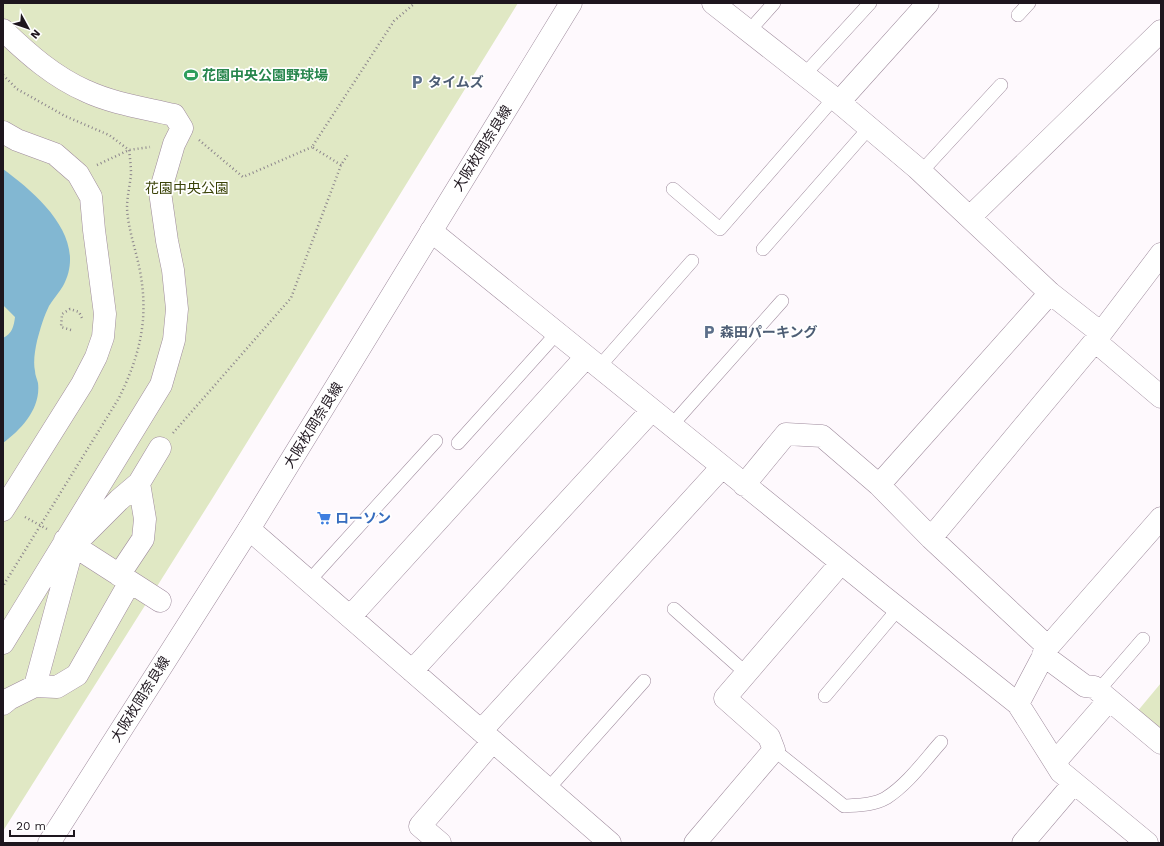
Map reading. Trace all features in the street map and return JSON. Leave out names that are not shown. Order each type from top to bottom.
[{"type":"street","name":"大阪枚岡奈良線","points":[[49,843],[249,529],[571,3]]},
{"type":"street","points":[[712,3],[836,100],[921,172],[1161,397]]},
{"type":"street","points":[[836,100],[928,3]]},
{"type":"street","points":[[3,30],[25,51],[55,74],[86,91],[120,104],[174,115],[178,136],[160,192],[173,270],[177,308],[174,340],[162,385],[69,543],[3,643]]},
{"type":"street","points":[[970,217],[1161,31]]},
{"type":"street","points":[[3,132],[17,140],[55,154],[78,174],[91,197],[105,314],[102,337],[96,357],[82,384],[4,508]]},
{"type":"street","points":[[431,231],[744,485],[1018,704],[1061,772],[1146,843]]},
{"type":"street","points":[[932,538],[1098,337],[1161,254]]},
{"type":"street","points":[[879,485],[1050,293]]},
{"type":"street","points":[[350,617],[592,362]]},
{"type":"street","points":[[412,671],[652,410]]},
{"type":"street","points":[[744,485],[786,434],[822,436],[879,485],[1045,651],[1085,686],[1094,687],[1161,743]]},
{"type":"street","points":[[35,686],[69,543],[139,483],[160,448]]},
{"type":"street","points":[[440,843],[420,826],[487,736],[722,467]]},
{"type":"street","points":[[3,704],[9,699],[35,686],[57,687],[77,675],[143,539],[145,519],[139,483]]},
{"type":"street","points":[[1018,704],[1045,651],[1161,518]]},
{"type":"street","points":[[249,529],[548,789],[602,840]]},
{"type":"street","points":[[69,543],[160,601]]},
{"type":"street","points":[[695,843],[774,750],[769,737],[725,698],[841,562]]},
{"type":"street","points":[[1055,762],[1103,695]]},
{"type":"street","points":[[1023,843],[1074,783]]},
{"type":"lane","points":[[749,31],[774,3]]},
{"type":"lane","points":[[804,75],[870,3]]},
{"type":"lane","points":[[1018,15],[1029,3]]},
{"type":"lane","points":[[921,172],[1002,85]]},
{"type":"lane","points":[[673,189],[720,229],[836,100]]},
{"type":"lane","points":[[763,249],[869,128]]},
{"type":"lane","points":[[592,362],[692,261]]},
{"type":"lane","points":[[671,426],[782,301]]},
{"type":"lane","points":[[458,443],[556,333]]},
{"type":"lane","points":[[309,581],[436,442]]},
{"type":"lane","points":[[824,696],[898,609]]},
{"type":"lane","points":[[674,610],[746,674]]},
{"type":"lane","points":[[1103,695],[1143,639]]},
{"type":"lane","points":[[548,789],[644,681]]},
{"type":"lane","points":[[774,750],[844,806],[867,804],[886,798],[912,776],[940,742]]},
{"type":"path","points":[[78,174],[129,150],[178,136],[203,143],[243,177],[312,147],[394,20],[415,3]]},
{"type":"path","points":[[312,147],[341,165]]},
{"type":"path","points":[[160,448],[291,298],[341,165],[349,153]]},
{"type":"path","points":[[71,330],[61,326],[62,314],[70,309],[79,312],[87,331],[102,337]]},
{"type":"path","points":[[4,508],[69,543]]},
{"type":"green space","name":"花園中央公園","points":[[3,3],[518,3],[212,499],[3,831]]},
{"type":"green space","points":[[1161,683],[1161,734],[1136,713]]},
{"type":"water","points":[[3,169],[44,204],[56,219],[64,234],[69,251],[69,268],[63,286],[45,314],[37,341],[34,364],[38,383],[38,392],[33,409],[29,417],[17,431],[3,443],[3,338],[9,334],[12,329],[15,317],[3,305]]},
{"type":"place","name":"花園中央公園野球場","points":[[191,75]]},
{"type":"place","name":"タイムズ","points":[[417,82]]},
{"type":"place","name":"森田パーキング","points":[[709,332]]},
{"type":"place","name":"ローソン","points":[[324,518]]}]
